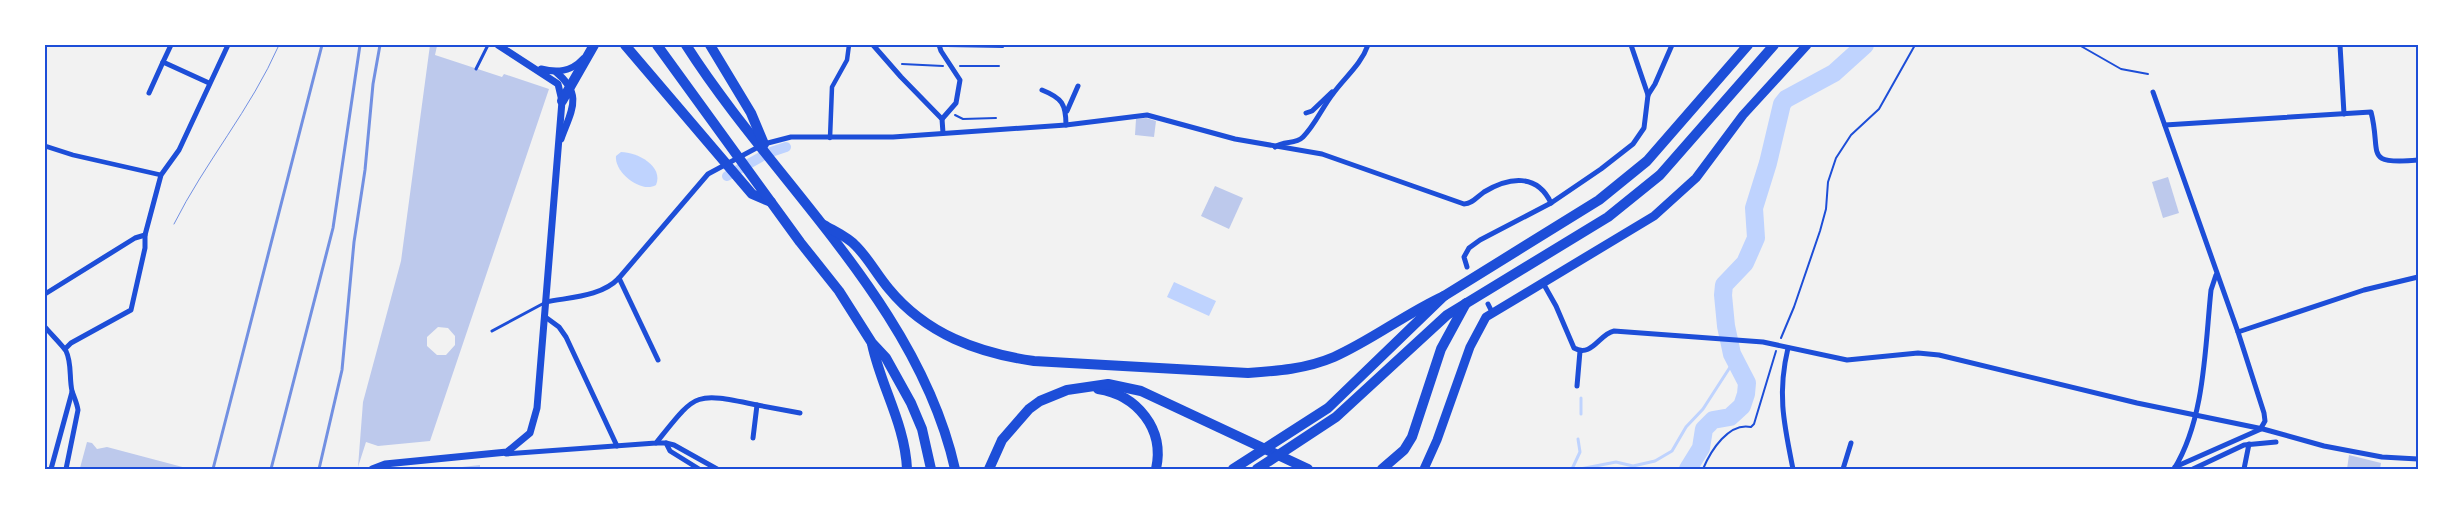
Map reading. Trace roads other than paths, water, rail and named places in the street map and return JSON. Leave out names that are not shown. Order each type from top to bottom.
[{"type":"highway","points":[[625,45],[752,194],[771,202]]},
{"type":"highway","points":[[658,45],[771,202],[839,291],[872,343],[886,358],[911,403],[922,429],[931,469]]},
{"type":"highway","points":[[686,45],[769,156],[824,225],[899,334],[922,378],[941,423],[955,469]]},
{"type":"highway","points":[[710,45],[751,113],[769,156]]},
{"type":"highway","points":[[824,225],[855,245],[889,290],[928,325],[954,340],[1004,357],[1034,361],[1248,373],[1282,371],[1308,366],[1332,358],[1356,346],[1420,307],[1444,296],[1599,200],[1646,161],[1748,45]]},
{"type":"highway","points":[[1257,469],[1336,417],[1447,315],[1608,216],[1660,175],[1774,45]]},
{"type":"highway","points":[[562,101],[591,49]]},
{"type":"highway","points":[[1234,469],[1328,408],[1444,296]]},
{"type":"highway","points":[[1382,469],[1404,450],[1412,437],[1441,349],[1467,303]]},
{"type":"highway","points":[[872,343],[876,364],[900,425],[907,469]]},
{"type":"highway","points":[[989,469],[1002,440],[1029,409],[1040,401],[1083,386],[1108,384],[1141,392],[1308,469]]},
{"type":"highway","points":[[1083,386],[1118,394],[1141,410],[1150,421],[1155,434],[1158,456],[1156,469]]},
{"type":"main road","points":[[1424,469],[1470,347],[1490,308],[1543,283],[1654,216],[1704,168],[1756,100],[1807,45]]},
{"type":"street","points":[[148,93],[171,45]]},
{"type":"street","points":[[65,349],[72,343],[131,310],[145,248],[145,235],[161,175],[179,150],[228,45]]},
{"type":"street","points":[[496,454],[507,452],[530,433],[537,415],[562,101],[558,84],[498,45]]},
{"type":"street","points":[[830,138],[832,87],[847,60],[849,45]]},
{"type":"street","points":[[873,45],[901,77],[942,118],[943,133]]},
{"type":"street","points":[[939,45],[940,51],[960,80],[958,97],[952,108],[942,118]]},
{"type":"street","points":[[1275,147],[1279,144],[1296,142],[1303,137],[1338,87],[1364,57],[1368,45]]},
{"type":"street","points":[[1467,268],[1464,257],[1473,245],[1517,219],[1551,203],[1634,144],[1647,120],[1648,95],[1631,45]]},
{"type":"street","points":[[1648,95],[1656,84],[1672,45]]},
{"type":"street","points":[[2340,45],[2344,114]]},
{"type":"street","points":[[530,66],[556,72],[574,67],[591,49]]},
{"type":"street","points":[[163,62],[209,83]]},
{"type":"street","points":[[556,72],[569,86],[573,94],[574,103],[559,144]]},
{"type":"street","points":[[1066,125],[1067,111],[1078,86]]},
{"type":"street","points":[[1306,113],[1312,111],[1338,87]]},
{"type":"street","points":[[1042,90],[1058,97],[1067,111]]},
{"type":"street","points":[[2153,92],[2216,275],[2238,332],[2265,421],[2261,428],[2174,468]]},
{"type":"street","points":[[2165,125],[2371,112],[2375,147],[2380,157],[2391,162],[2418,160]]},
{"type":"street","points":[[546,302],[598,292],[608,288],[619,278],[708,174],[764,144],[781,138],[805,136],[830,138],[893,137],[1066,125],[1147,115],[1235,139],[1322,154],[1456,202],[1467,204],[1493,187],[1524,181],[1542,188],[1551,203]]},
{"type":"street","points":[[45,146],[73,155],[161,175]]},
{"type":"street","points":[[45,294],[135,238],[145,235]]},
{"type":"street","points":[[2174,468],[2196,415],[2211,290],[2216,275]]},
{"type":"street","points":[[2238,332],[2364,290],[2418,277]]},
{"type":"street","points":[[619,278],[658,360]]},
{"type":"street","points":[[1543,283],[1556,306],[1574,348],[1580,351],[1589,349],[1609,332],[1614,331],[1763,342],[1847,360],[1918,353],[1939,355],[2196,415],[2261,428],[2361,453],[2418,459]]},
{"type":"street","points":[[544,316],[559,326],[566,337],[617,446]]},
{"type":"street","points":[[45,327],[55,342],[65,349],[69,362],[72,392],[78,410],[66,469]]},
{"type":"street","points":[[1788,348],[1782,381],[1781,408],[1793,469]]},
{"type":"street","points":[[1578,386],[1580,351]]},
{"type":"street","points":[[51,469],[72,392]]},
{"type":"street","points":[[656,442],[682,410],[696,399],[716,396],[800,413]]},
{"type":"street","points":[[753,438],[757,405]]},
{"type":"street","points":[[372,469],[385,464],[656,442],[674,445],[717,469]]},
{"type":"street","points":[[2193,469],[2249,444],[2276,442]]},
{"type":"street","points":[[666,443],[670,451],[699,469]]},
{"type":"street","points":[[1843,469],[1851,443]]},
{"type":"street","points":[[2244,469],[2249,444]]},
{"type":"lane","points":[[476,68],[488,45]]},
{"type":"lane","points":[[492,331],[546,302]]},
{"type":"water","points":[[621,152],[634,154],[648,161],[656,172],[656,185],[643,187],[624,175],[619,169],[616,156]]},
{"type":"water","points":[[1174,282],[1216,301],[1209,316],[1167,297]]},
{"type":"waterway","points":[[1688,469],[1701,448],[1704,429],[1713,420],[1730,417],[1742,406],[1746,394],[1747,383],[1732,354],[1726,326],[1724,285],[1745,263],[1756,238],[1754,208],[1768,163],[1782,104],[1786,99],[1834,73],[1865,45]]},
{"type":"waterway","points":[[727,176],[768,153],[786,147]]},
{"type":"waterway","points":[[1580,469],[1616,462],[1633,466],[1655,461],[1672,451],[1686,427],[1703,409],[1734,361]]},
{"type":"waterway","points":[[1581,398],[1581,414]]},
{"type":"waterway","points":[[1572,469],[1580,452],[1578,439]]},
{"type":"tram line","points":[[174,224],[186,201],[268,69],[279,45]]},
{"type":"railway","points":[[213,469],[322,45]]},
{"type":"railway","points":[[271,469],[333,228],[360,45]]},
{"type":"railway","points":[[319,469],[342,370],[354,242],[365,170],[373,84],[380,45]]}]
